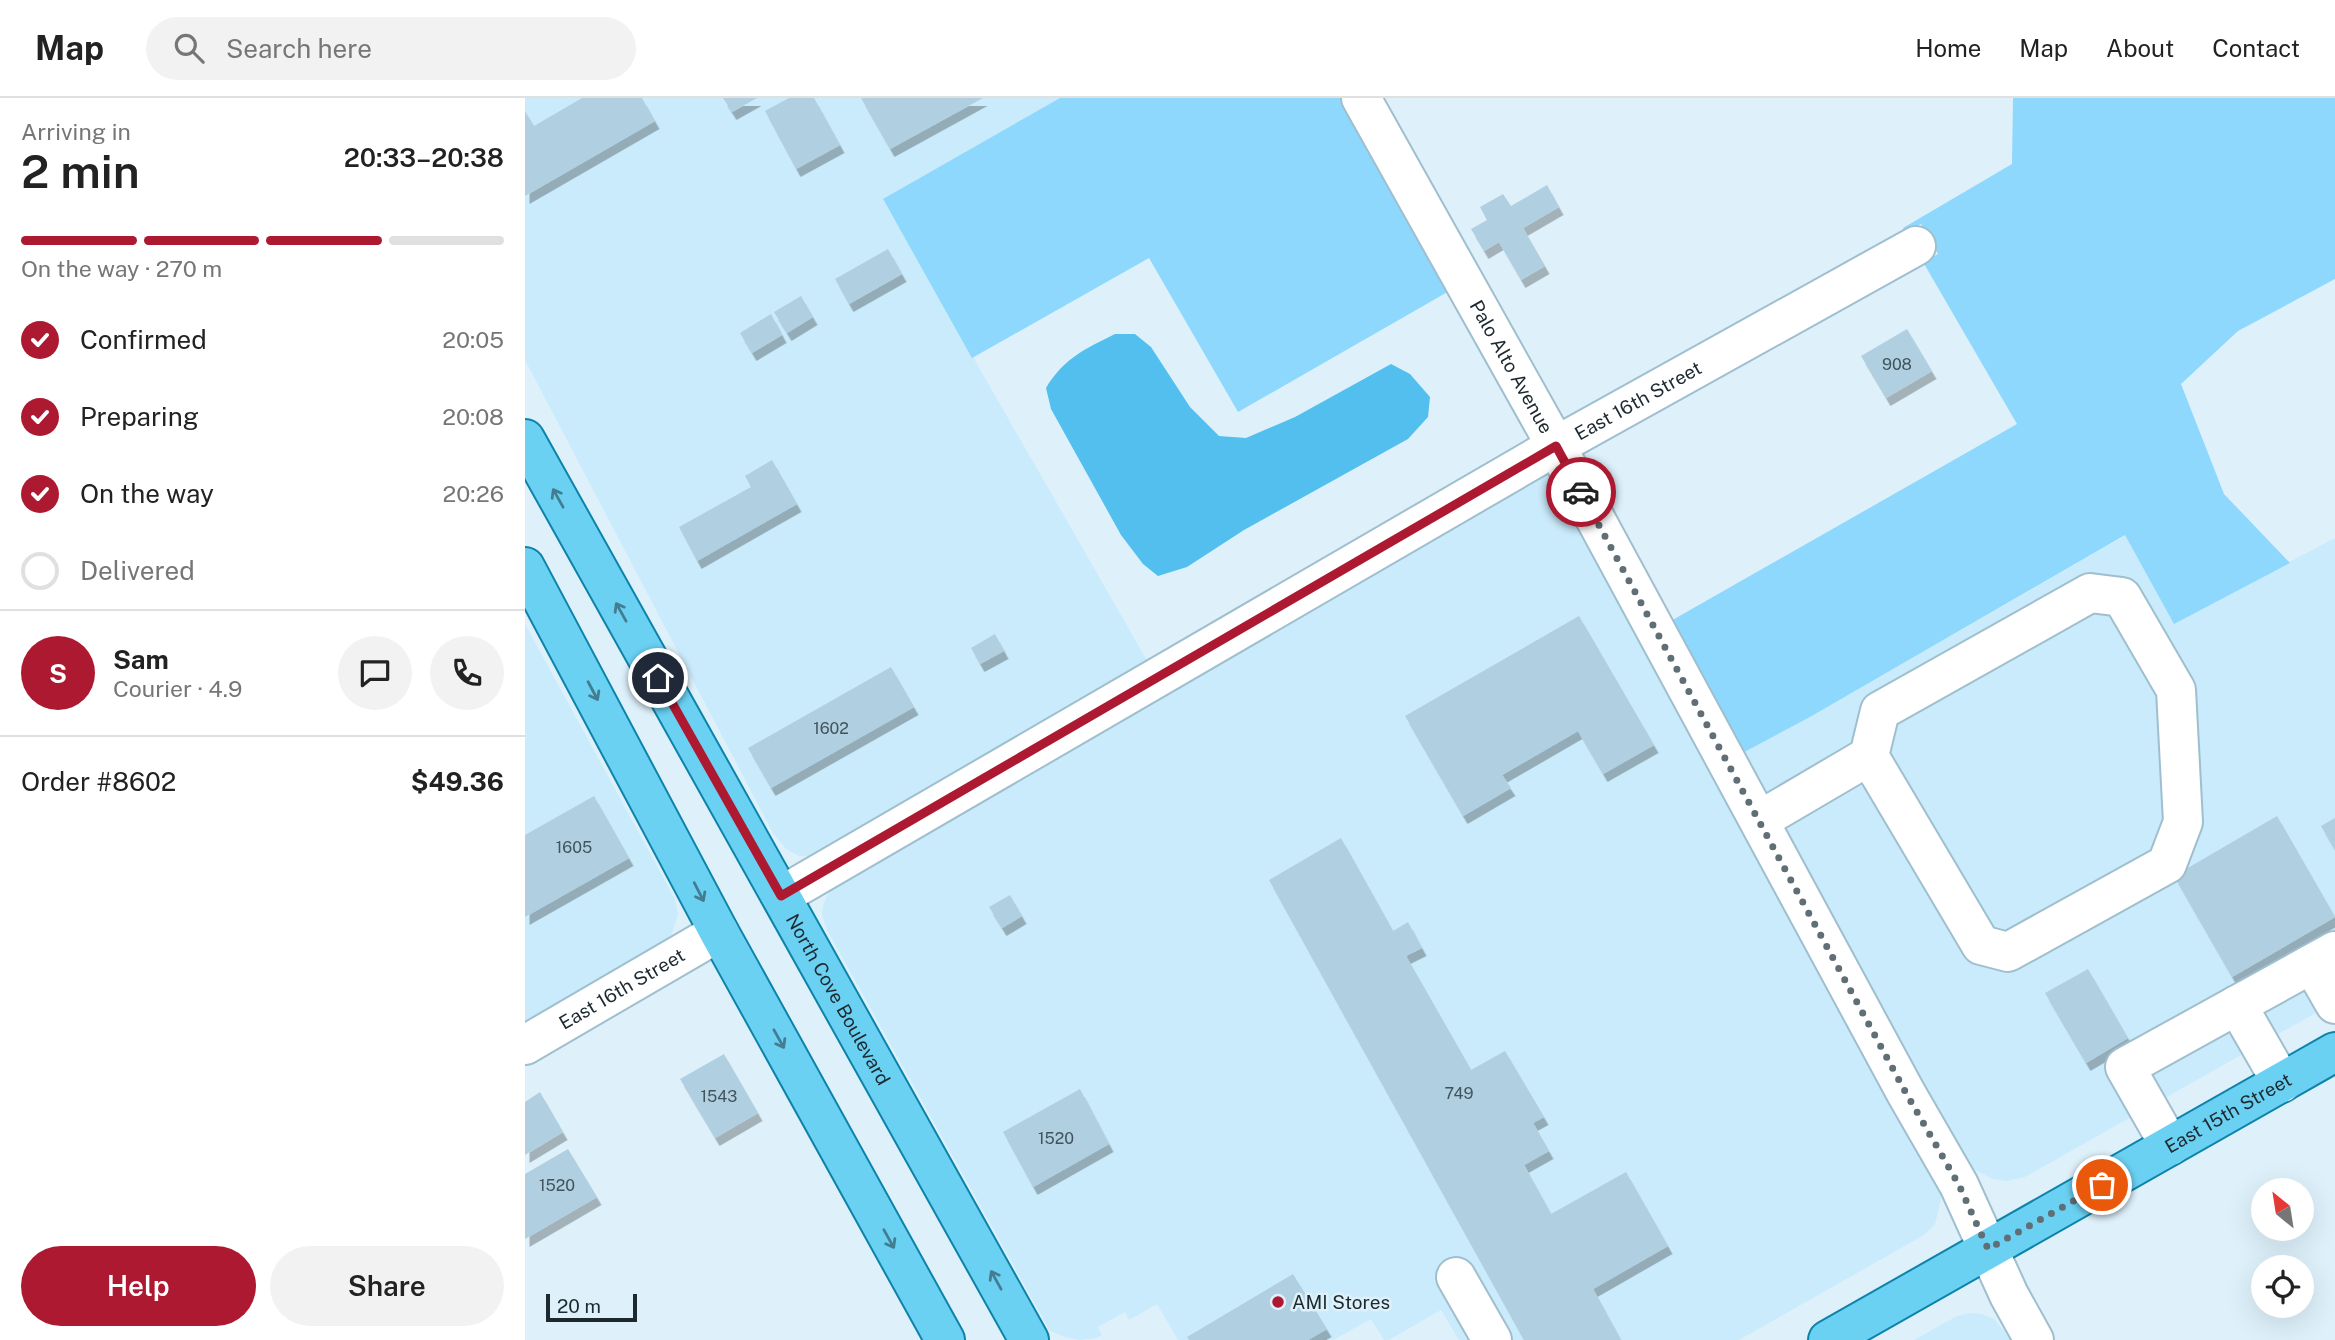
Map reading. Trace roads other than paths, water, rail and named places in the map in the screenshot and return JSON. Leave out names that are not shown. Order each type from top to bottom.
[{"type":"main road","name":"North Cove Boulevard","points":[[525,439],[1029,1340]]},
{"type":"main road","points":[[525,567],[719,932],[945,1340]]},
{"type":"main road","name":"East 15th Street","points":[[1828,1340],[2335,1052]]},
{"type":"street","name":"Palo Alto Avenue","points":[[1361,98],[1556,446],[1906,1093],[1959,1185],[2013,1302],[2034,1340]]},
{"type":"street","name":"East 16th Street","points":[[781,896],[1556,446],[1916,246]]},
{"type":"street","points":[[1760,820],[1869,756],[1880,711],[2089,593],[2122,597],[2176,690],[2183,822],[2167,864],[2008,952],[1981,945],[1869,756]]},
{"type":"street","name":"East 16th Street","points":[[529,1035],[719,932]]},
{"type":"street","points":[[2170,1146],[2125,1067],[2323,957],[2335,1004]]},
{"type":"street","points":[[2237,1005],[2282,1083]]},
{"type":"street","points":[[1456,1277],[1492,1340]]},
{"type":"place","name":"AMI Stores","points":[[1278,1302]]}]
